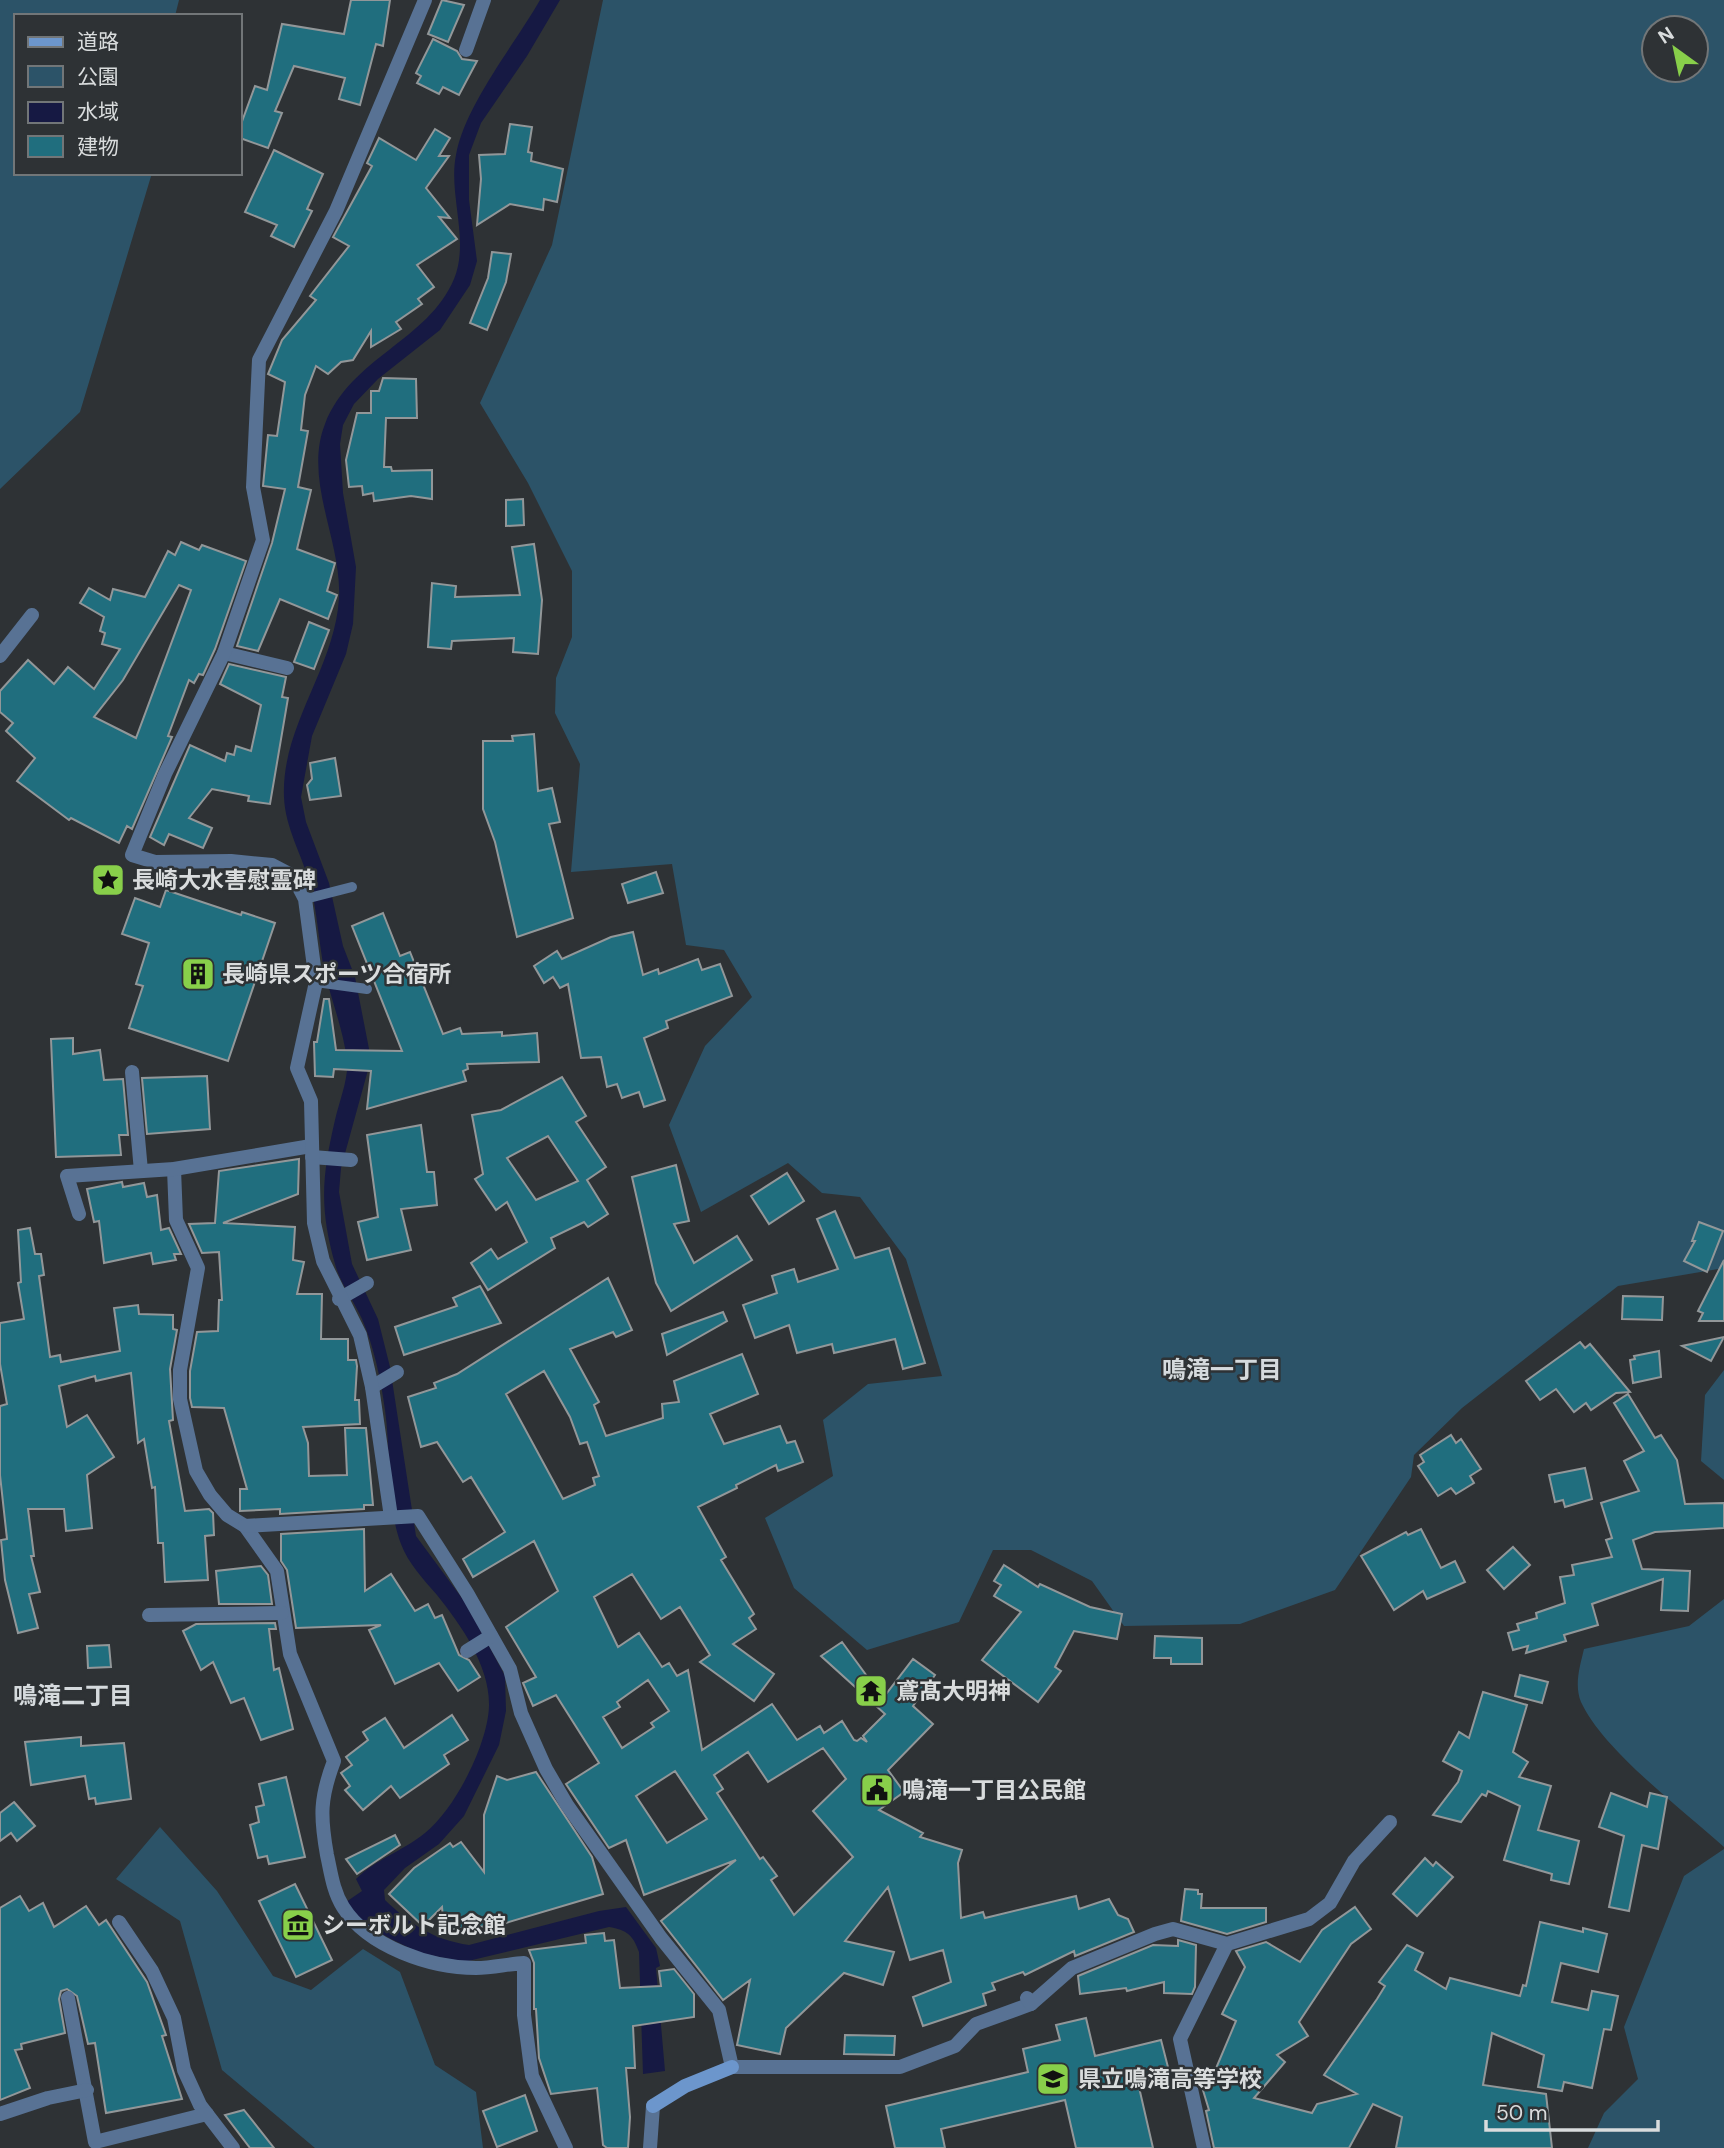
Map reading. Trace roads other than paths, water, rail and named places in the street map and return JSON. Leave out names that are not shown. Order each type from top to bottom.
[{"type":"street","points":[[391,1517],[372,1387],[360,1335],[323,1261],[314,1223],[311,1101],[297,1069],[316,982],[306,899],[293,876],[272,865],[231,860],[155,862],[132,855],[165,774],[224,653],[263,540],[253,487],[259,360],[336,211],[425,0]]},
{"type":"street","points":[[466,50],[484,0]]},
{"type":"street","points":[[0,656],[32,615]]},
{"type":"street","points":[[224,653],[287,668]]},
{"type":"street","points":[[132,1072],[141,1171]]},
{"type":"street","points":[[79,1214],[67,1176],[174,1169],[311,1152],[328,1159],[351,1160]]},
{"type":"street","points":[[174,1169],[176,1220],[198,1268],[180,1370],[180,1399],[196,1471],[228,1515],[245,1525],[277,1571],[282,1613],[299,1680],[334,1760],[322,1793],[323,1831],[334,1888],[343,1906],[372,1935],[420,1959],[475,1968],[524,1963],[524,2015],[532,2076],[566,2148]]},
{"type":"street","points":[[340,1299],[368,1283]]},
{"type":"street","points":[[372,1387],[397,1372]]},
{"type":"street","points":[[245,1525],[418,1516],[510,1670],[521,1713],[546,1769],[567,1805],[661,1938],[719,2010],[732,2067]]},
{"type":"street","points":[[149,1615],[282,1613]]},
{"type":"street","points":[[467,1651],[491,1636]]},
{"type":"street","points":[[650,2148],[653,2106],[674,2093],[732,2067],[900,2067],[955,2046],[976,2024],[1028,2000],[1072,1968],[1155,1934],[1173,1930],[1227,1944],[1309,1919],[1330,1903],[1354,1861],[1390,1822]]},
{"type":"street","points":[[119,1922],[152,1971],[174,2018],[184,2070],[207,2114],[233,2148]]},
{"type":"street","points":[[1204,2148],[1180,2039],[1227,1944]]},
{"type":"street","points":[[68,1998],[95,2142],[207,2114]]},
{"type":"street","points":[[0,2114],[48,2098],[87,2090]]},
{"type":"lane","points":[[306,899],[352,887]]},
{"type":"lane","points":[[316,982],[367,989]]},
{"type":"water","points":[[540,0],[560,0],[527,56],[481,123],[469,155],[469,200],[477,261],[470,285],[440,330],[378,379],[354,404],[343,425],[340,444],[343,493],[356,567],[353,624],[346,654],[312,736],[301,797],[306,822],[329,883],[343,946],[355,977],[371,1059],[341,1168],[339,1192],[352,1264],[378,1319],[390,1367],[416,1536],[467,1605],[505,1676],[506,1711],[499,1745],[464,1816],[439,1844],[405,1868],[384,1890],[385,1900],[423,1930],[456,1943],[469,1945],[599,1911],[626,1907],[656,1948],[660,1966],[656,1968],[665,2071],[643,2074],[639,1952],[632,1937],[625,1932],[609,1927],[464,1962],[420,1953],[391,1939],[362,1922],[346,1902],[362,1891],[356,1879],[425,1833],[448,1808],[476,1757],[483,1739],[489,1706],[485,1676],[472,1647],[446,1607],[412,1565],[401,1544],[393,1512],[387,1426],[376,1364],[362,1319],[337,1271],[330,1244],[326,1225],[325,1175],[345,1082],[347,1060],[324,969],[311,887],[291,831],[284,797],[285,771],[291,746],[328,649],[339,598],[335,555],[318,467],[319,445],[325,424],[337,401],[352,382],[427,318],[454,279],[460,233],[454,170],[461,136],[492,75]]},
{"type":"place","name":"長崎大水害慰霊碑","points":[[108,880]]},
{"type":"place","name":"長崎県スポーツ合宿所","points":[[198,974]]},
{"type":"place","name":"鳶髙大明神","points":[[871,1691]]},
{"type":"place","name":"鳴滝一丁目公民館","points":[[877,1790]]},
{"type":"place","name":"シーボルト記念館","points":[[298,1925]]},
{"type":"place","name":"県立鳴滝高等学校","points":[[1053,2079]]},
{"type":"district","name":"鳴滝一丁目","points":[[1222,1370]]},
{"type":"district","name":"鳴滝二丁目","points":[[73,1696]]}]
